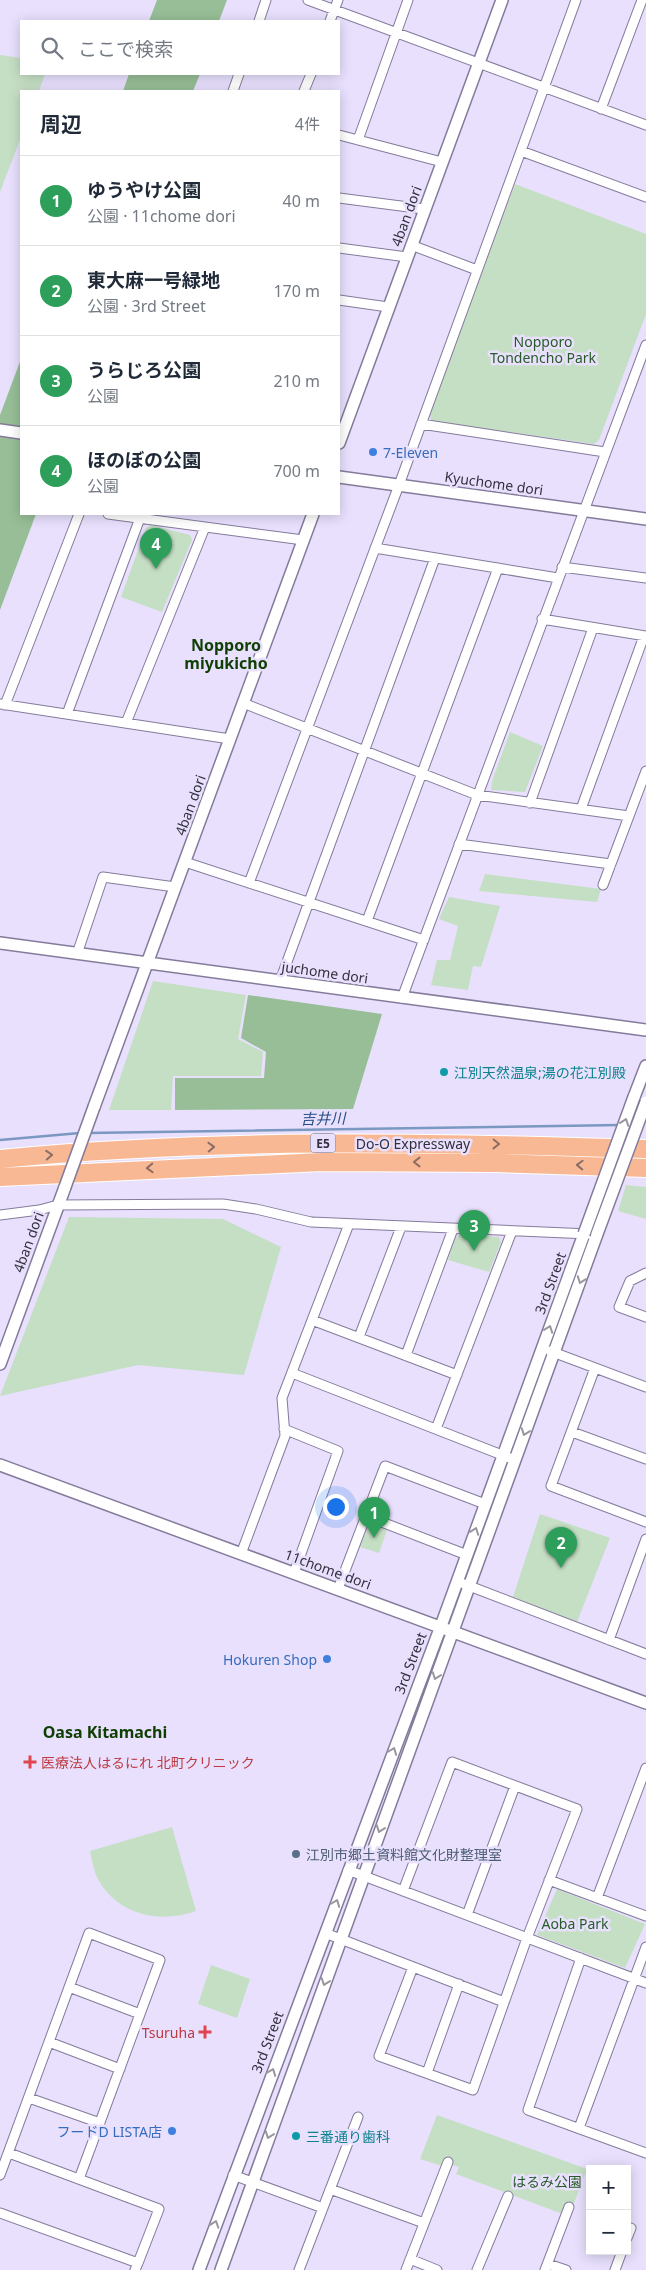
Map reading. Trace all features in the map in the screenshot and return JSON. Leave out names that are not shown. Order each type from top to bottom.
[{"type":"highway","name":"Do-O Expressway","points":[[0,1159],[140,1149],[323,1143],[496,1144],[646,1149]]},
{"type":"highway","name":"Do-O Expressway","points":[[0,1177],[140,1168],[322,1162],[496,1162],[646,1168]]},
{"type":"street","points":[[258,20],[266,0]]},
{"type":"street","points":[[308,0],[646,125]]},
{"type":"street","points":[[330,20],[338,0]]},
{"type":"street","points":[[358,140],[408,0]]},
{"type":"street","name":"4ban dori","points":[[340,440],[502,0]]},
{"type":"street","points":[[249,882],[399,486],[576,0]]},
{"type":"street","points":[[601,109],[642,0]]},
{"type":"street","points":[[233,90],[239,75]]},
{"type":"street","points":[[304,90],[310,75]]},
{"type":"street","points":[[340,135],[442,162]]},
{"type":"street","points":[[521,150],[646,196]]},
{"type":"street","points":[[340,198],[424,209]]},
{"type":"street","points":[[411,245],[477,270]]},
{"type":"street","points":[[340,248],[407,257]]},
{"type":"street","points":[[340,300],[388,308]]},
{"type":"street","points":[[402,998],[542,619],[646,345]]},
{"type":"street","points":[[421,424],[605,452]]},
{"type":"street","points":[[0,430],[20,433]]},
{"type":"street","name":"Kyuchome dori","points":[[340,477],[646,519]]},
{"type":"street","points":[[78,515],[3,705],[230,739]]},
{"type":"street","points":[[116,515],[303,540]]},
{"type":"street","name":"4ban dori","points":[[0,1364],[313,515]]},
{"type":"street","points":[[67,714],[140,518]]},
{"type":"street","points":[[126,723],[204,527]]},
{"type":"street","points":[[375,548],[558,578]]},
{"type":"street","points":[[280,982],[436,558]]},
{"type":"street","points":[[562,567],[646,578]]},
{"type":"street","points":[[367,921],[498,568]]},
{"type":"street","points":[[542,619],[645,636],[581,809]]},
{"type":"street","points":[[530,802],[593,628]]},
{"type":"street","points":[[243,704],[477,795],[629,816]]},
{"type":"street","points":[[603,885],[646,771]]},
{"type":"street","points":[[459,844],[611,864]]},
{"type":"street","points":[[185,862],[424,940]]},
{"type":"street","points":[[77,954],[103,877],[175,887]]},
{"type":"street","name":"juchome dori","points":[[0,943],[646,1030]]},
{"type":"street","name":"3rd Street","points":[[199,2270],[233,2175],[441,1626],[646,1066]]},
{"type":"street","name":"3rd Street","points":[[221,2270],[340,1938],[646,1102]]},
{"type":"street","points":[[0,1215],[39,1210],[58,1205],[223,1204],[256,1209],[311,1222],[598,1234]]},
{"type":"street","points":[[242,1554],[285,1436],[282,1398],[349,1224]]},
{"type":"street","points":[[359,1337],[401,1227]]},
{"type":"street","points":[[406,1355],[453,1229]]},
{"type":"street","points":[[436,1429],[512,1231]]},
{"type":"street","points":[[646,1273],[630,1281],[619,1307],[646,1317]]},
{"type":"street","points":[[312,1320],[457,1375]]},
{"type":"street","points":[[542,1348],[646,1387]]},
{"type":"street","points":[[595,1368],[551,1486],[646,1522]]},
{"type":"street","points":[[292,1373],[515,1460]]},
{"type":"street","points":[[284,1429],[338,1451],[294,1573]]},
{"type":"street","points":[[572,1432],[646,1459]]},
{"type":"street","name":"11chome dori","points":[[0,1466],[441,1626],[646,1703]]},
{"type":"street","points":[[338,1589],[385,1466],[485,1504]]},
{"type":"street","points":[[366,1516],[467,1554]]},
{"type":"street","points":[[609,1640],[646,1539]]},
{"type":"street","points":[[457,1581],[646,1654]]},
{"type":"street","points":[[403,1891],[452,1762],[577,1809],[527,1938],[473,2090],[379,2056],[413,1967]]},
{"type":"street","points":[[597,1898],[646,1768]]},
{"type":"street","points":[[467,1915],[515,1786]]},
{"type":"street","points":[[348,1870],[646,1983]]},
{"type":"street","points":[[549,1880],[646,1916]]},
{"type":"street","points":[[0,2175],[89,1933],[160,1960],[79,2179]]},
{"type":"street","points":[[324,1933],[504,2002]]},
{"type":"street","points":[[579,2128],[646,1947]]},
{"type":"street","points":[[581,1958],[528,2110],[646,2152]]},
{"type":"street","points":[[426,2073],[459,1984]]},
{"type":"street","points":[[69,1987],[140,2014]]},
{"type":"street","points":[[50,2042],[120,2069]]},
{"type":"street","points":[[29,2098],[100,2123]]},
{"type":"street","points":[[299,2270],[358,2117]]},
{"type":"street","points":[[0,2213],[136,2266],[159,2209],[9,2153]]},
{"type":"street","points":[[406,2270],[448,2162]]},
{"type":"street","points":[[233,2175],[323,2208]]},
{"type":"street","points":[[330,2189],[424,2223]]},
{"type":"street","points":[[477,2270],[508,2196]]},
{"type":"street","points":[[566,2270],[547,2267],[570,2207]]},
{"type":"street","points":[[615,2270],[621,2255]]},
{"type":"street","points":[[410,2258],[437,2270]]},
{"type":"green space","points":[[157,0],[227,0],[219,20],[149,20]]},
{"type":"green space","points":[[0,55],[20,58],[20,75],[45,75],[39,90],[20,90],[20,140],[0,192]]},
{"type":"green space","points":[[129,75],[200,75],[193,90],[123,90]]},
{"type":"green space","name":"Nopporo Tondencho Park","points":[[515,184],[646,234],[646,314],[599,440],[594,444],[431,421],[430,412]]},
{"type":"green space","points":[[20,362],[20,515],[36,515],[0,610],[0,415]]},
{"type":"green space","points":[[151,525],[190,535],[192,540],[162,612],[121,597],[146,528]]},
{"type":"green space","points":[[510,732],[543,746],[525,792],[491,790],[492,781]]},
{"type":"green space","points":[[485,874],[601,889],[597,902],[479,891]]},
{"type":"green space","points":[[449,897],[500,906],[481,967],[473,966],[468,990],[431,985],[437,960],[450,960],[458,926],[439,919]]},
{"type":"green space","points":[[153,981],[246,995],[238,1039],[263,1052],[261,1076],[173,1076],[171,1110],[109,1110]]},
{"type":"green space","points":[[248,995],[382,1014],[353,1109],[175,1110],[175,1078],[264,1078],[266,1052],[241,1038]]},
{"type":"green space","points":[[626,1185],[646,1187],[646,1219],[618,1211]]},
{"type":"green space","points":[[69,1217],[223,1219],[281,1247],[244,1375],[138,1365],[0,1396]]},
{"type":"green space","points":[[460,1234],[499,1237],[501,1242],[489,1272],[448,1260],[455,1239]]},
{"type":"green space","points":[[540,1514],[610,1538],[577,1622],[513,1597]]},
{"type":"green space","points":[[369,1525],[387,1530],[379,1553],[360,1547]]},
{"type":"green space","points":[[172,1827],[196,1911],[168,1917],[142,1914],[129,1909],[107,1893],[94,1870],[90,1851]]},
{"type":"green space","name":"Aoba Park","points":[[557,1889],[645,1924],[625,1968],[537,1935]]},
{"type":"green space","points":[[211,1965],[250,1979],[237,2018],[198,2004]]},
{"type":"green space","name":"はるみ公園","points":[[437,2115],[586,2169],[586,2172],[571,2211],[560,2213],[456,2174],[459,2167],[452,2165],[445,2167],[420,2159]]},
{"type":"waterway","name":"吉井川","points":[[88,1133],[620,1125]]},
{"type":"waterway","name":"吉井川","points":[[0,1140],[80,1133]]},
{"type":"place","name":"7-Eleven","points":[[373,452]]},
{"type":"place","name":"ほのぼの公園","points":[[156,569]]},
{"type":"place","name":"江別天然温泉;湯の花江別殿","points":[[444,1072]]},
{"type":"place","name":"うらじろ公園","points":[[474,1251]]},
{"type":"place","name":"ゆうやけ公園","points":[[374,1538]]},
{"type":"place","name":"東大麻一号緑地","points":[[561,1568]]},
{"type":"place","name":"Hokuren Shop","points":[[327,1659]]},
{"type":"place","name":"医療法人はるにれ 北町クリニック","points":[[30,1762]]},
{"type":"place","name":"江別市郷土資料館文化財整理室","points":[[296,1854]]},
{"type":"place","name":"Tsuruha","points":[[205,2032]]},
{"type":"place","name":"フードD LISTA店","points":[[172,2131]]},
{"type":"place","name":"三番通り歯科","points":[[296,2136]]},
{"type":"district","name":"Nopporo miyukicho","points":[[226,654]]},
{"type":"district","name":"Oasa Kitamachi","points":[[105,1732]]}]
